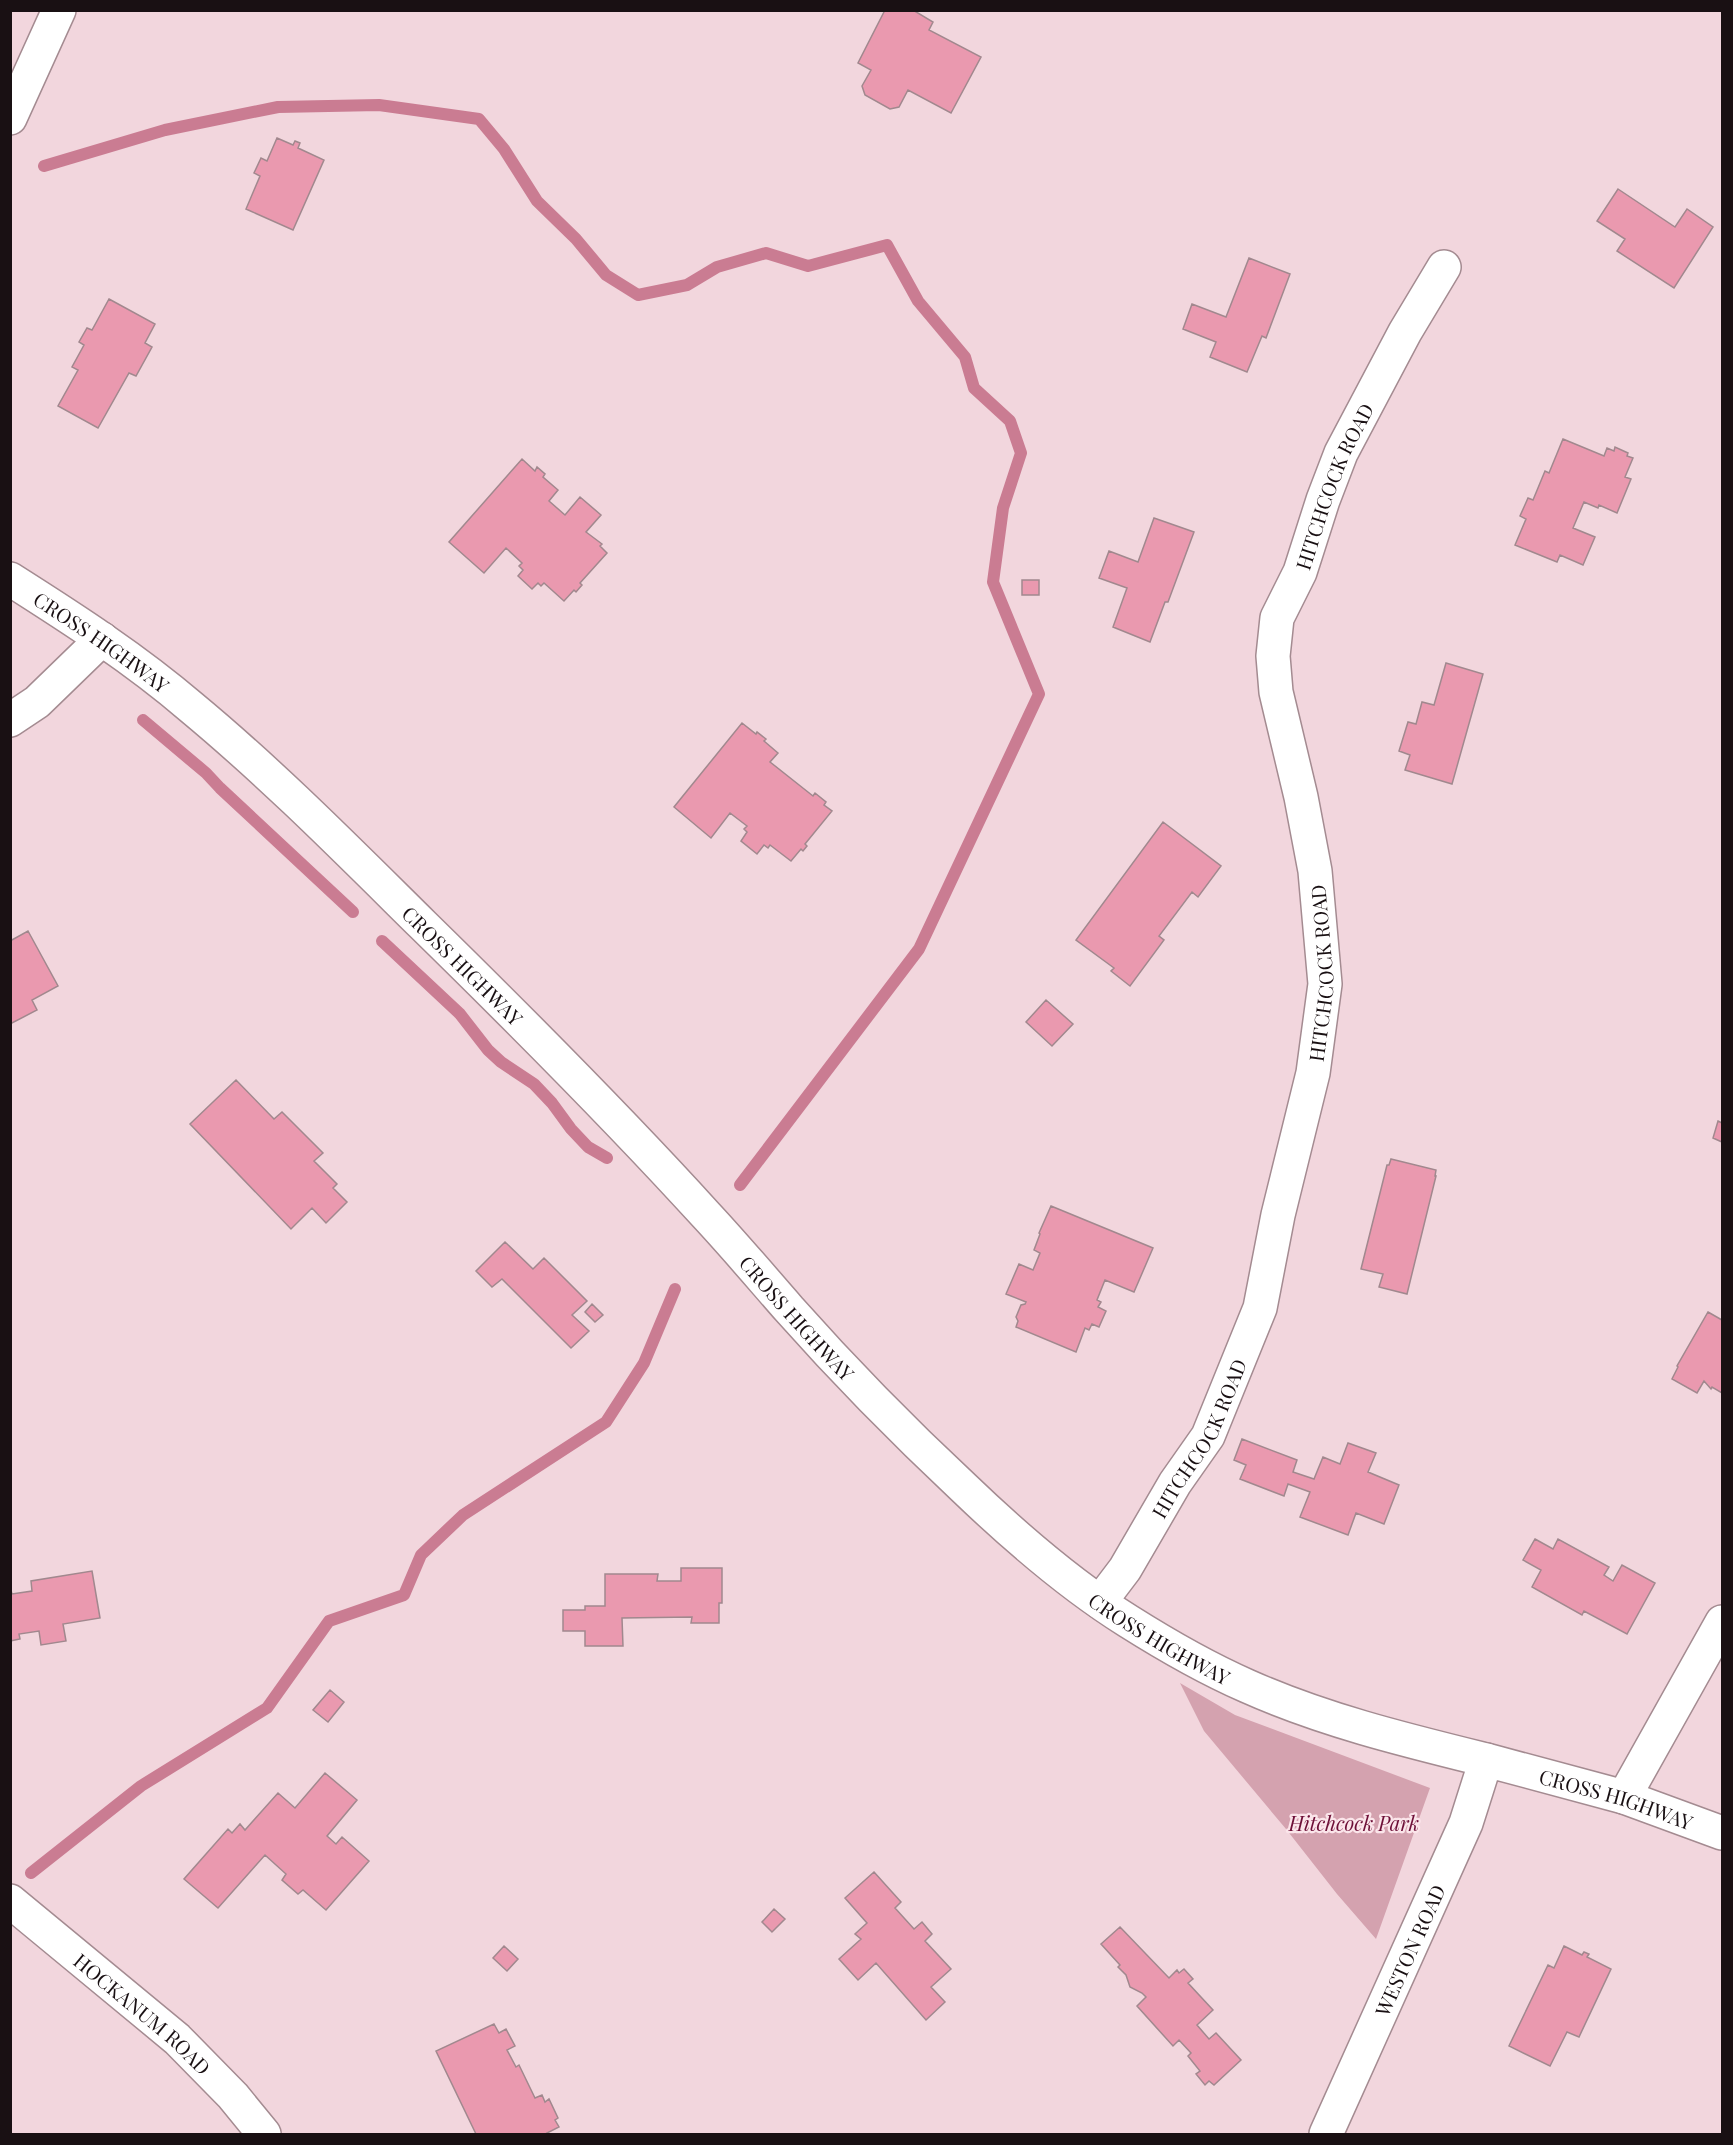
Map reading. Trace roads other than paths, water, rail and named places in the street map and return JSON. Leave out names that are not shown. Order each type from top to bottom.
[{"type":"street","points":[[10,118],[58,10]]},
{"type":"street","name":"HITCHCOCK ROAD","points":[[1100,1602],[1125,1569],[1175,1483],[1208,1436],[1260,1308],[1278,1215],[1313,1073],[1325,984],[1314,871],[1301,797],[1276,692],[1273,656],[1277,618],[1300,572],[1341,453],[1405,333],[1444,267]]},
{"type":"street","name":"CROSS HIGHWAY","points":[[10,579],[102,639],[189,704],[315,819],[503,1004],[646,1150],[795,1316],[920,1447],[1003,1525],[1100,1602],[1188,1657],[1262,1692],[1338,1720],[1407,1741],[1624,1797],[1722,1833]]},
{"type":"street","points":[[10,720],[37,702],[102,639]]},
{"type":"street","points":[[1624,1797],[1722,1622]]},
{"type":"street","name":"WESTON ROAD","points":[[1326,2134],[1466,1823],[1486,1760]]},
{"type":"street","name":"HOCKANUM ROAD","points":[[10,1901],[177,2039],[233,2096],[264,2134]]},
{"type":"waterway","points":[[44,166],[165,130],[278,107],[379,105],[479,119],[504,149],[537,201],[576,239],[606,275],[638,295],[687,285],[717,267],[766,253],[808,266],[887,245],[918,301],[965,357],[974,388],[1010,421],[1021,453],[1003,508],[993,582],[1039,694],[919,949],[740,1185]]},
{"type":"waterway","points":[[143,720],[206,773],[353,912]]},
{"type":"waterway","points":[[382,941],[460,1014],[488,1050],[501,1062],[534,1084],[588,1147],[607,1158]]},
{"type":"waterway","points":[[31,1873],[141,1786],[267,1708],[329,1621],[404,1595],[421,1555],[463,1515],[606,1422],[644,1363],[675,1289]]},
{"type":"park label","name":"Hitchcock Park","points":[[1354,1822]]}]
